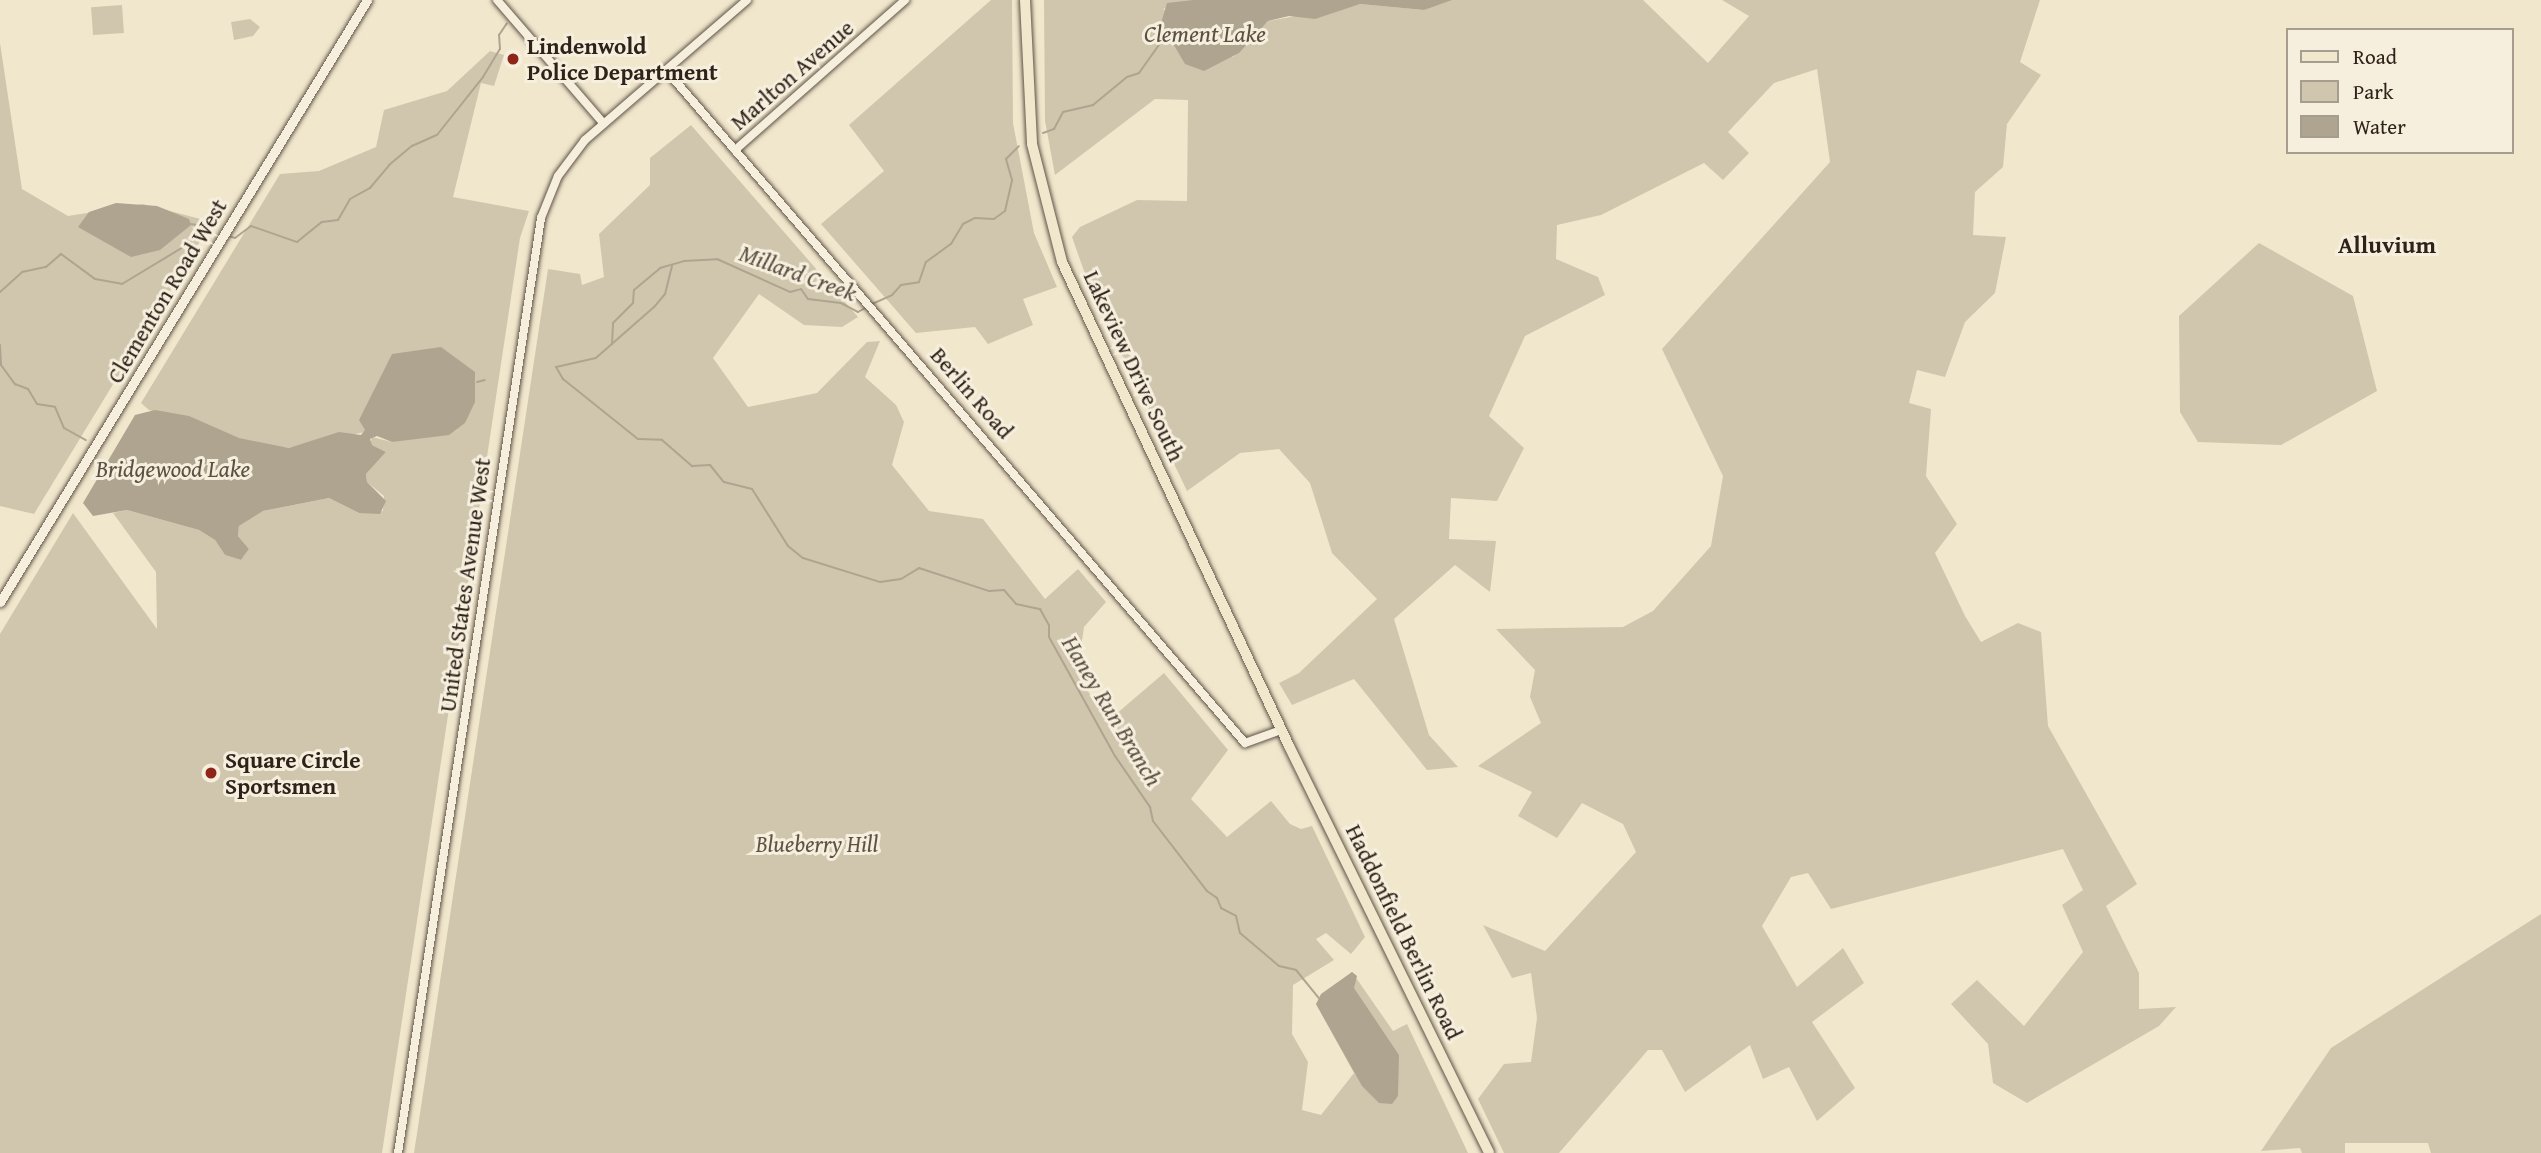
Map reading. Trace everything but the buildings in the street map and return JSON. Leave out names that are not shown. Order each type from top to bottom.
[{"type":"main road","name":"Clementon Road West","points":[[0,601],[367,0]]},
{"type":"main road","name":"Lakeview Drive South","points":[[1025,0],[1032,144],[1062,262],[1281,730]]},
{"type":"main road","name":"Haddonfield Berlin Road","points":[[1281,730],[1489,1153]]},
{"type":"street","points":[[496,0],[603,123]]},
{"type":"street","name":"United States Avenue West","points":[[398,1153],[535,246],[558,176],[603,123],[747,0]]},
{"type":"street","name":"Marlton Avenue","points":[[735,150],[905,0]]},
{"type":"street","name":"Berlin Road","points":[[667,70],[1245,743],[1281,730]]},
{"type":"green space","points":[[991,0],[1012,0],[1013,123],[1034,233],[1057,287],[1023,299],[1033,325],[988,344],[975,327],[916,333],[821,224],[884,171],[849,125]]},
{"type":"green space","points":[[1044,0],[1193,0],[1163,9],[1233,57],[1268,21],[1360,4],[1424,10],[1442,0],[1643,0],[1708,63],[1749,16],[1722,0],[2040,0],[2020,62],[2041,75],[2007,124],[2003,167],[1975,192],[1973,235],[2006,237],[1995,293],[1965,322],[1945,377],[1917,370],[1909,403],[1931,409],[1926,476],[1957,524],[1935,553],[1965,616],[1981,642],[2018,623],[2041,632],[2048,726],[2137,884],[2106,906],[2139,973],[2139,1009],[2176,1007],[2159,1026],[2027,1103],[1993,1083],[1988,1044],[1951,1004],[1977,980],[2024,1026],[2083,952],[2062,905],[2083,890],[2063,849],[1831,909],[1808,873],[1791,877],[1762,926],[1797,987],[1843,948],[1864,983],[1812,1022],[1855,1088],[1817,1121],[1789,1067],[1763,1079],[1750,1045],[1685,1092],[1662,1050],[1648,1050],[1559,1153],[1504,1153],[1478,1099],[1504,1064],[1531,1062],[1537,1018],[1531,973],[1512,978],[1483,925],[1545,951],[1636,852],[1623,824],[1582,803],[1557,838],[1518,816],[1532,792],[1478,766],[1541,723],[1530,697],[1535,670],[1496,629],[1623,627],[1653,611],[1711,546],[1723,476],[1662,349],[1830,162],[1817,69],[1774,83],[1728,132],[1749,153],[1723,180],[1704,163],[1601,215],[1557,225],[1556,259],[1598,277],[1605,295],[1525,336],[1489,416],[1524,448],[1497,501],[1451,498],[1449,539],[1496,541],[1490,592],[1455,565],[1394,619],[1429,735],[1458,767],[1427,770],[1354,679],[1292,705],[1279,683],[1299,673],[1377,599],[1332,553],[1310,483],[1279,449],[1240,453],[1187,491],[1090,288],[1072,237],[1080,227],[1137,200],[1187,201],[1188,100],[1155,99],[1055,175],[1045,121]]},
{"type":"green space","points":[[122,5],[124,33],[93,35],[91,7]]},
{"type":"green space","points":[[250,19],[260,27],[253,36],[234,40],[231,22]]},
{"type":"green space","points":[[0,43],[22,189],[68,216],[143,204],[212,222],[34,514],[0,506]]},
{"type":"green space","points":[[490,51],[504,55],[494,86],[481,83],[453,197],[529,211],[520,238],[382,1153],[0,1153],[0,634],[73,513],[157,629],[156,572],[113,513],[127,510],[199,530],[215,540],[225,555],[241,560],[249,549],[238,536],[239,526],[263,511],[329,498],[359,513],[383,511],[384,496],[367,482],[366,474],[386,452],[370,444],[372,437],[392,442],[458,430],[365,432],[289,448],[258,444],[149,410],[141,403],[280,174],[319,171],[376,147],[384,110],[447,91]]},
{"type":"green space","name":"Blueberry Hill","points":[[691,125],[858,317],[842,327],[804,325],[759,294],[713,358],[748,407],[817,393],[867,342],[880,341],[865,377],[896,405],[904,422],[892,465],[929,511],[983,519],[1045,599],[1078,569],[1106,602],[1084,627],[1077,675],[1108,721],[1164,673],[1228,750],[1191,799],[1227,837],[1271,801],[1290,824],[1301,829],[1312,826],[1365,937],[1351,954],[1326,933],[1316,939],[1334,960],[1293,985],[1292,1034],[1308,1062],[1302,1110],[1321,1115],[1354,1073],[1316,1004],[1352,972],[1393,1031],[1407,1024],[1468,1153],[414,1153],[548,269],[580,274],[582,285],[604,277],[599,234],[650,185],[650,158]]},
{"type":"green space","points":[[2259,243],[2353,296],[2377,391],[2281,445],[2198,442],[2180,412],[2179,316]]},
{"type":"green space","points":[[2541,914],[2541,1153],[2431,1153],[2428,1143],[2345,1143],[2345,1153],[2302,1153],[2300,1148],[2261,1151],[2331,1048]]},
{"type":"water","name":"Clement Lake","points":[[1193,0],[1452,0],[1424,10],[1360,4],[1315,19],[1289,16],[1268,21],[1239,53],[1204,71],[1185,64],[1161,23],[1167,3]]},
{"type":"water","points":[[116,203],[157,206],[189,219],[191,225],[160,250],[131,257],[78,227],[89,212]]},
{"type":"water","name":"Bridgewood Lake","points":[[441,347],[475,372],[475,402],[465,423],[449,435],[392,442],[377,436],[370,439],[372,445],[386,452],[366,474],[367,482],[386,501],[380,514],[359,513],[329,498],[263,511],[239,526],[238,536],[249,549],[241,560],[225,555],[215,540],[199,530],[127,510],[93,516],[83,503],[135,415],[155,410],[189,416],[239,438],[289,448],[339,432],[361,435],[365,430],[359,420],[392,354]]},
{"type":"water","points":[[1352,972],[1357,976],[1354,988],[1399,1055],[1398,1096],[1392,1104],[1379,1103],[1362,1086],[1316,1004],[1321,994]]},
{"type":"waterway","points":[[229,236],[235,238],[251,226],[297,242],[322,222],[338,220],[350,199],[370,188],[389,165],[412,146],[437,135],[483,77],[500,49],[499,35],[507,23]]},
{"type":"waterway","name":"Millard Creek","points":[[1043,133],[1054,129],[1063,112],[1093,105],[1127,77],[1139,73],[1166,35]]},
{"type":"waterway","name":"Millard Creek","points":[[872,304],[892,295],[901,285],[919,282],[926,262],[951,244],[963,224],[975,218],[994,219],[1005,211],[1012,180],[1006,159],[1019,146]]},
{"type":"waterway","points":[[191,224],[214,228]]},
{"type":"waterway","points":[[0,292],[22,272],[46,267],[61,254],[95,279],[122,284],[190,243],[207,228]]},
{"type":"waterway","name":"Millard Creek","points":[[612,344],[613,323],[633,303],[634,290],[660,268],[684,261],[717,259],[790,292],[801,289],[808,299],[841,303],[858,312],[867,307]]},
{"type":"waterway","name":"Haney Run Branch","points":[[672,266],[665,294],[654,307],[596,358],[556,367],[563,379],[638,439],[662,440],[692,466],[710,465],[724,482],[752,489],[788,546],[803,558],[880,582],[901,579],[919,568],[989,591],[1004,590],[1016,604],[1040,609],[1049,625],[1049,637],[1115,756],[1150,807],[1153,821],[1207,891],[1217,898],[1221,908],[1236,916],[1240,933],[1279,966],[1296,970],[1319,998]]},
{"type":"waterway","name":"Millard Creek","points":[[0,345],[1,365],[15,384],[28,389],[37,404],[55,407],[64,428],[86,440]]},
{"type":"waterway","name":"Millard Creek","points":[[477,382],[485,380]]},
{"type":"place","name":"Lindenwold Police Department","points":[[513,59]]},
{"type":"place","name":"Square Circle Sportsmen","points":[[211,773]]},
{"type":"district","name":"Alluvium","points":[[2387,245]]}]
